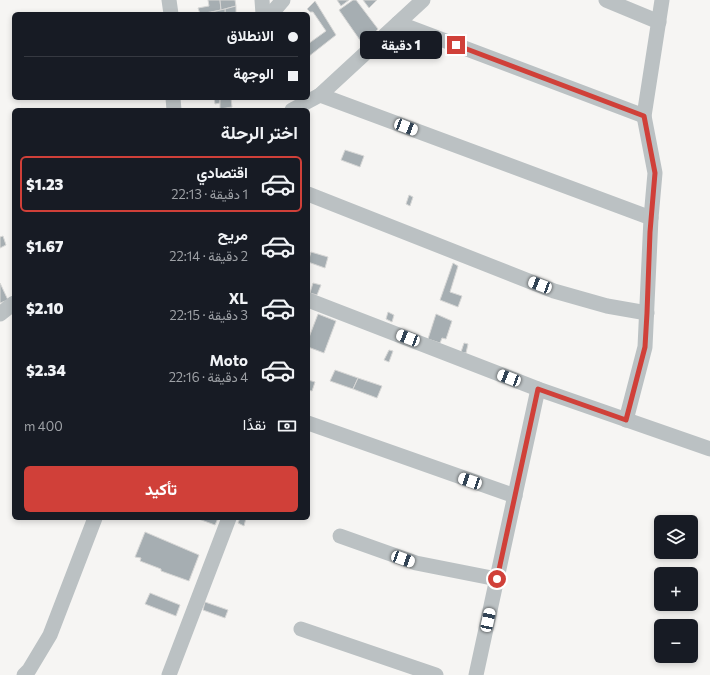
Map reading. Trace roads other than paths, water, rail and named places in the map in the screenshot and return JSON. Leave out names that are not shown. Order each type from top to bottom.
[{"type":"street","points":[[170,0],[170,12]]},
{"type":"street","points":[[262,0],[263,12]]},
{"type":"street","points":[[272,12],[283,0]]},
{"type":"street","points":[[295,108],[320,95],[423,0]]},
{"type":"street","points":[[606,0],[659,22]]},
{"type":"street","points":[[626,420],[645,347],[651,218],[655,173],[644,116],[662,0]]},
{"type":"street","points":[[398,23],[644,116]]},
{"type":"street","points":[[320,95],[651,218]]},
{"type":"street","points":[[310,195],[554,291],[606,306],[647,313]]},
{"type":"street","points":[[310,304],[538,389],[710,449]]},
{"type":"street","points":[[0,314],[12,305]]},
{"type":"street","points":[[476,675],[538,389]]},
{"type":"street","points":[[310,424],[515,496]]},
{"type":"street","points":[[24,675],[29,670],[50,635],[95,520]]},
{"type":"street","points":[[169,675],[228,520]]},
{"type":"street","points":[[340,536],[416,563],[497,579]]},
{"type":"street","points":[[301,629],[436,675]]}]
